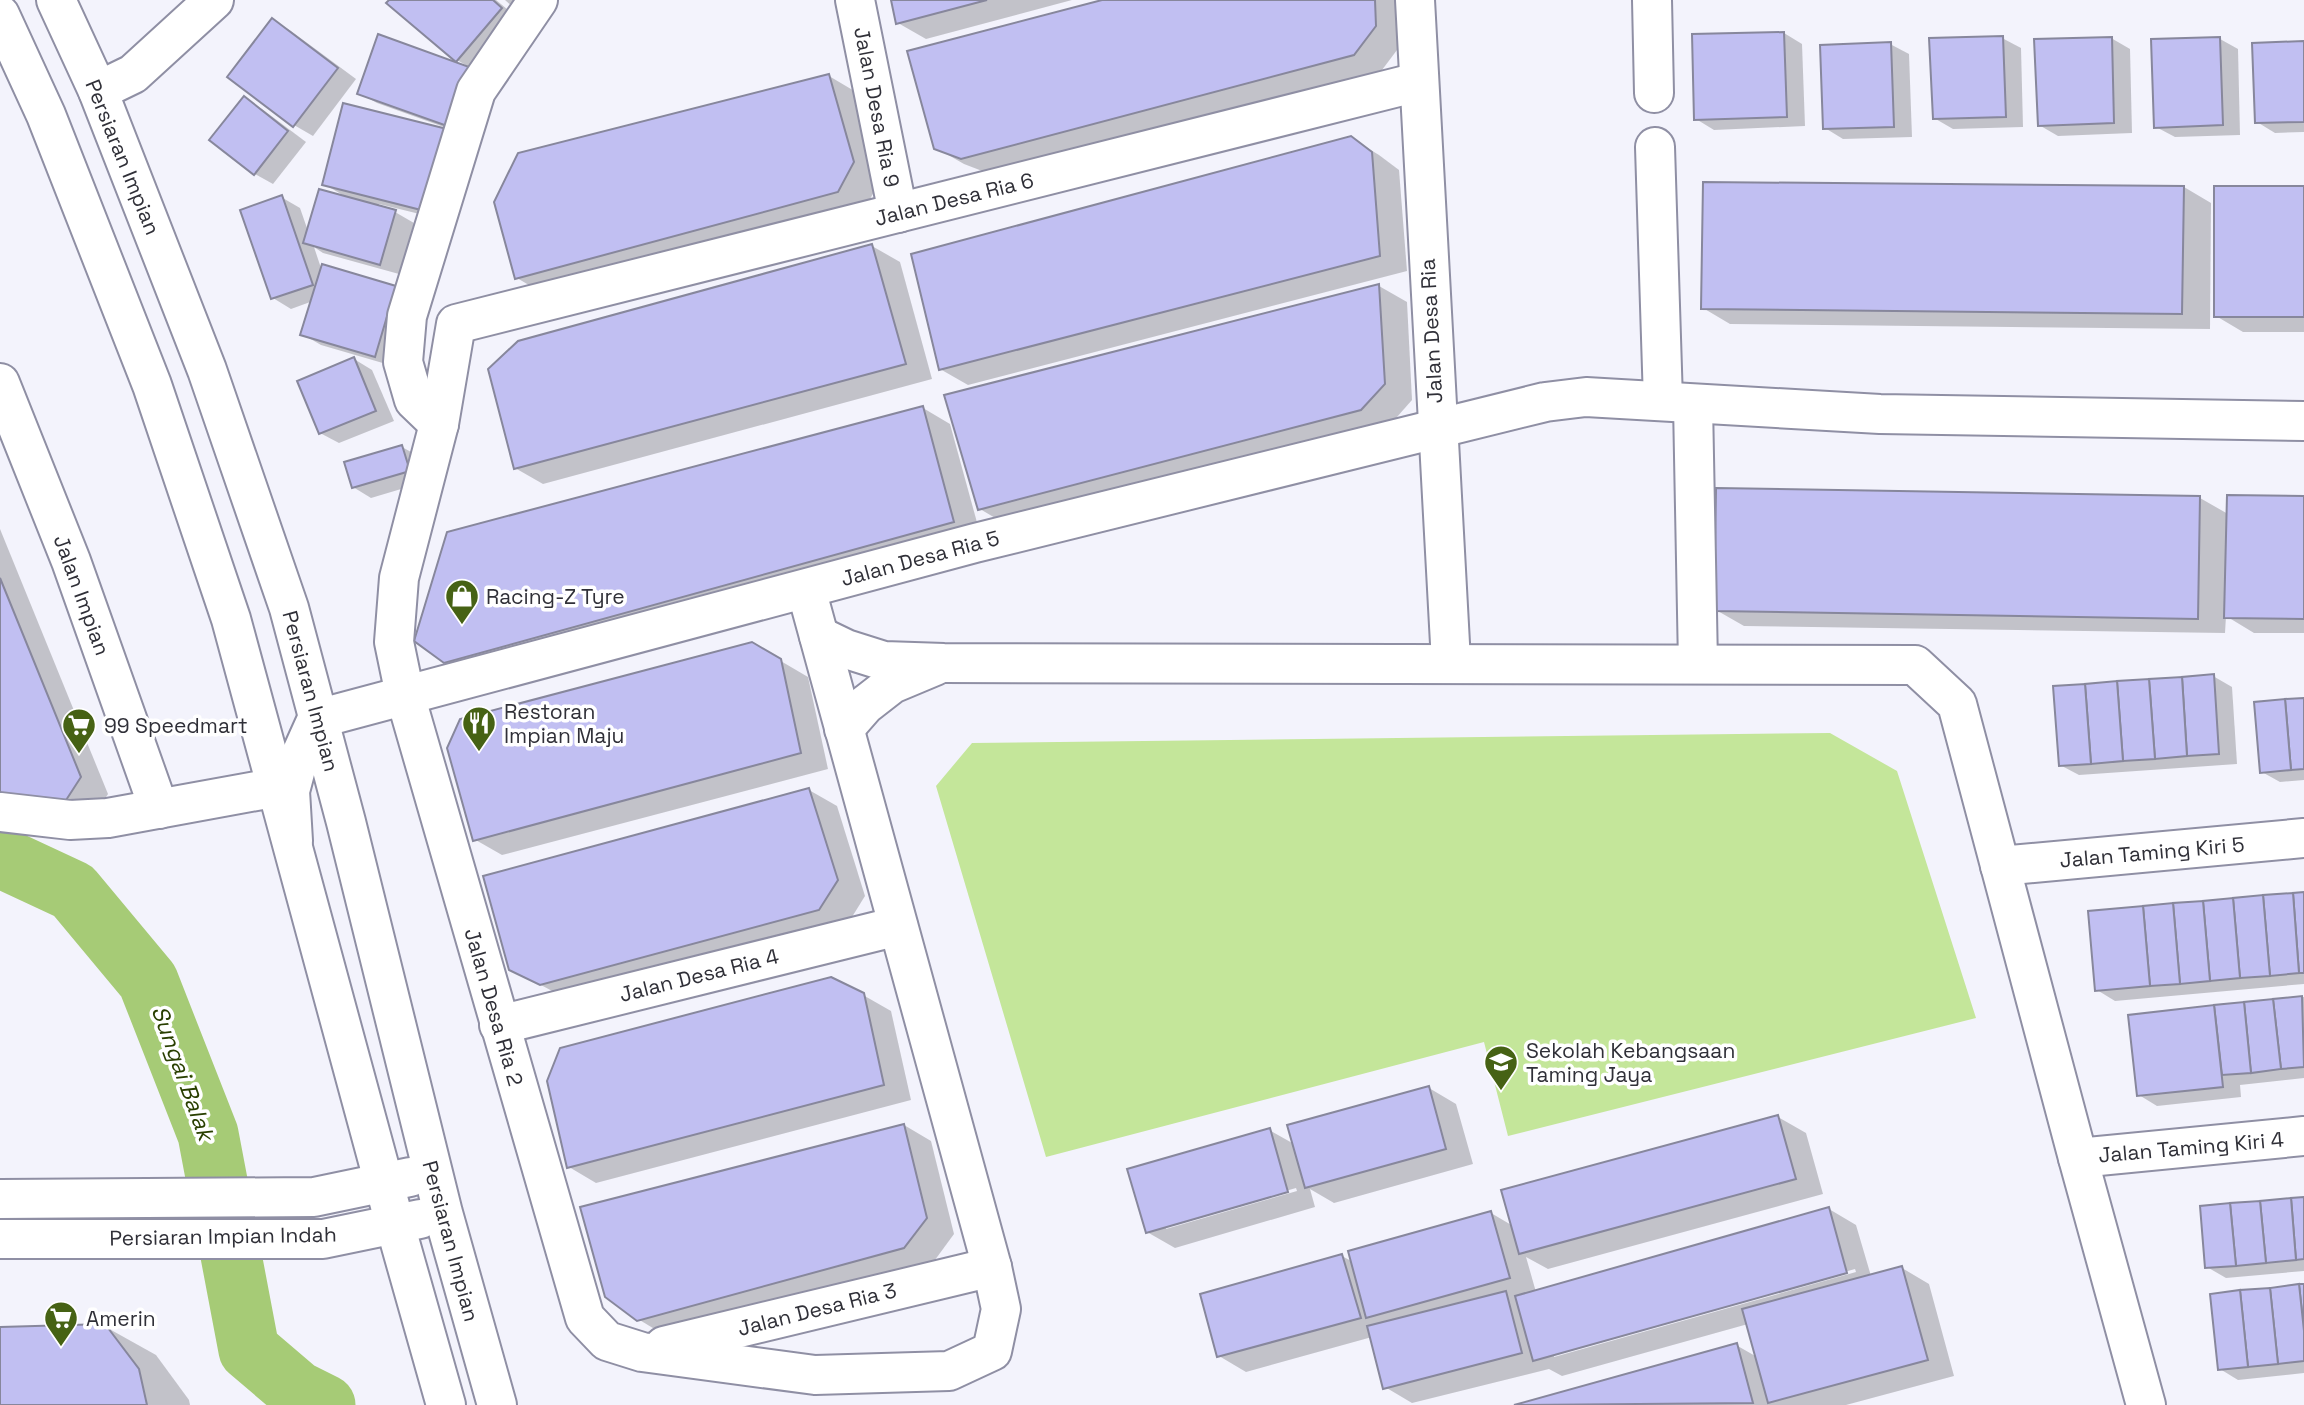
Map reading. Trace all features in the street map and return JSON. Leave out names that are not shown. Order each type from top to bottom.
[{"type":"street","name":"Persiaran Impian","points":[[56,0],[98,91],[207,370],[289,608],[346,822],[432,1172],[497,1405]]},
{"type":"street","points":[[98,91],[132,74],[214,0]]},
{"type":"street","points":[[439,424],[414,400],[403,362],[407,316],[476,91],[538,0]]},
{"type":"street","name":"Jalan Desa Ria 9","points":[[855,0],[898,213]]},
{"type":"street","name":"Jalan Desa Ria","points":[[1415,0],[1451,662]]},
{"type":"street","points":[[1651,0],[1654,93]]},
{"type":"street","points":[[0,15],[46,115],[152,385],[231,619],[446,1405]]},
{"type":"street","name":"Jalan Desa Ria 6","points":[[439,424],[456,324],[1418,82]]},
{"type":"street","points":[[1655,147],[1698,664]]},
{"type":"street","name":"Jalan Impian","points":[[0,383],[71,561],[159,809]]},
{"type":"street","name":"Jalan Desa Ria 5","points":[[317,719],[989,539],[1545,401],[1586,397],[1880,414],[2304,421]]},
{"type":"street","name":"Jalan Desa Ria 2","points":[[439,424],[398,578],[394,642],[405,695],[585,1318],[607,1341],[642,1352]]},
{"type":"street","points":[[642,1352],[815,1375],[949,1371],[992,1351],[1001,1309],[992,1267],[806,589]]},
{"type":"street","points":[[231,619],[256,666],[275,688],[317,719],[298,761],[290,791],[293,841]]},
{"type":"street","points":[[819,636],[846,649],[884,661],[944,663],[1915,665],[1958,704],[2146,1405]]},
{"type":"street","points":[[844,729],[865,705],[892,684],[944,663]]},
{"type":"street","points":[[0,811],[70,820],[108,818],[278,787]]},
{"type":"street","name":"Jalan Taming Kiri 5","points":[[2000,866],[2304,838]]},
{"type":"street","name":"Jalan Desa Ria 4","points":[[499,1025],[898,926]]},
{"type":"street","name":"Jalan Taming Kiri 4","points":[[2078,1158],[2304,1136]]},
{"type":"street","name":"Persiaran Impian Indah","points":[[0,1199],[314,1197],[432,1172]]},
{"type":"street","name":"Persiaran Impian Indah","points":[[0,1239],[323,1239],[395,1226],[443,1213]]},
{"type":"street","name":"Jalan Desa Ria 3","points":[[642,1352],[992,1267]]},
{"type":"green space","points":[[1830,733],[1897,771],[1976,1018],[1508,1136],[1484,1042],[1046,1157],[936,786],[972,743]]},
{"type":"building","points":[[389,0],[493,0],[502,8],[456,62],[386,3]]},
{"type":"building","points":[[891,0],[987,0],[896,24]]},
{"type":"building","points":[[1102,0],[1375,0],[1376,26],[1354,55],[961,159],[934,149],[907,51]]},
{"type":"building","points":[[272,18],[338,68],[293,127],[227,77]]},
{"type":"building","points":[[1784,32],[1787,117],[1694,120],[1692,34]]},
{"type":"building","points":[[378,34],[472,68],[450,127],[357,94]]},
{"type":"building","points":[[2003,36],[2006,117],[1933,119],[1929,38]]},
{"type":"building","points":[[2112,37],[2114,123],[2038,126],[2034,39]]},
{"type":"building","points":[[2220,37],[2223,125],[2154,128],[2151,39]]},
{"type":"building","points":[[2304,41],[2304,122],[2255,123],[2252,43]]},
{"type":"building","points":[[1891,42],[1894,127],[1823,129],[1820,45]]},
{"type":"building","points":[[829,74],[854,162],[838,192],[515,279],[494,202],[518,153]]},
{"type":"building","points":[[244,96],[288,131],[254,175],[209,140]]},
{"type":"building","points":[[343,103],[447,129],[425,211],[322,185]]},
{"type":"building","points":[[1351,136],[1372,152],[1380,256],[939,370],[911,254]]},
{"type":"building","points":[[1703,182],[2184,186],[2182,314],[1701,309]]},
{"type":"building","points":[[2214,186],[2304,186],[2304,317],[2214,317]]},
{"type":"building","points":[[319,189],[396,210],[380,265],[303,243]]},
{"type":"building","points":[[282,195],[313,285],[271,299],[240,210]]},
{"type":"building","points":[[872,244],[906,364],[514,469],[488,369],[518,341]]},
{"type":"building","points":[[322,264],[396,286],[375,357],[300,335]]},
{"type":"building","points":[[1379,284],[1385,384],[1361,410],[978,510],[944,395]]},
{"type":"building","points":[[354,357],[376,411],[319,434],[297,381]]},
{"type":"building","points":[[923,406],[954,522],[444,663],[414,641],[447,532]]},
{"type":"building","points":[[402,445],[410,471],[352,488],[344,462]]},
{"type":"building","points":[[1716,488],[2200,496],[2198,619],[1714,611]]},
{"type":"building","points":[[2227,495],[2304,496],[2304,619],[2224,618]]},
{"type":"building","points":[[0,578],[81,777],[59,811],[0,800]]},
{"type":"building","points":[[752,642],[781,659],[801,753],[473,841],[447,748],[460,719]]},
{"type":"building","points":[[2214,674],[2219,754],[2187,756],[2182,677]]},
{"type":"building","points":[[2182,677],[2187,756],[2155,759],[2149,679]]},
{"type":"building","points":[[2149,679],[2155,759],[2123,761],[2117,681]]},
{"type":"building","points":[[2117,681],[2123,761],[2091,764],[2085,684]]},
{"type":"building","points":[[2085,684],[2091,764],[2059,766],[2053,686]]},
{"type":"building","points":[[2304,698],[2304,769],[2291,770],[2285,699]]},
{"type":"building","points":[[2285,699],[2291,770],[2260,773],[2254,702]]},
{"type":"building","points":[[809,788],[838,880],[819,910],[540,985],[509,970],[483,876]]},
{"type":"building","points":[[2304,892],[2304,973],[2299,973],[2293,893]]},
{"type":"building","points":[[2293,893],[2299,973],[2270,976],[2263,895]]},
{"type":"building","points":[[2263,895],[2270,976],[2240,978],[2233,898]]},
{"type":"building","points":[[2233,898],[2240,978],[2210,981],[2203,901]]},
{"type":"building","points":[[2203,901],[2210,981],[2180,984],[2173,903]]},
{"type":"building","points":[[2173,903],[2180,984],[2150,986],[2143,906]]},
{"type":"building","points":[[2143,906],[2150,986],[2095,991],[2088,911]]},
{"type":"building","points":[[831,977],[864,993],[884,1085],[567,1168],[547,1081],[560,1048]]},
{"type":"building","points":[[2302,996],[2304,1067],[2281,1069],[2273,999]]},
{"type":"building","points":[[2273,999],[2281,1069],[2251,1073],[2244,1002]]},
{"type":"building","points":[[2244,1002],[2251,1073],[2222,1075],[2214,1005]]},
{"type":"building","points":[[2214,1005],[2223,1087],[2137,1096],[2128,1015]]},
{"type":"building","points":[[1429,1086],[1446,1149],[1305,1188],[1287,1125]]},
{"type":"building","points":[[1778,1115],[1796,1179],[1519,1254],[1501,1190]]},
{"type":"building","points":[[904,1124],[927,1218],[904,1248],[637,1321],[605,1297],[580,1207]]},
{"type":"building","points":[[1270,1128],[1288,1192],[1146,1233],[1127,1169]]},
{"type":"building","points":[[2304,1197],[2304,1259],[2296,1260],[2291,1198]]},
{"type":"building","points":[[2291,1198],[2296,1260],[2266,1263],[2260,1201]]},
{"type":"building","points":[[2260,1201],[2266,1263],[2236,1266],[2230,1203]]},
{"type":"building","points":[[2230,1203],[2236,1266],[2205,1268],[2200,1206]]},
{"type":"building","points":[[1829,1207],[1847,1273],[1533,1361],[1515,1296]]},
{"type":"building","points":[[1491,1211],[1510,1278],[1366,1318],[1348,1251]]},
{"type":"building","points":[[1342,1254],[1361,1318],[1217,1357],[1200,1294]]},
{"type":"building","points":[[1902,1266],[1928,1360],[1768,1403],[1742,1309]]},
{"type":"building","points":[[2299,1284],[2304,1284],[2304,1331]]},
{"type":"building","points":[[2299,1284],[2304,1361],[2278,1364],[2270,1288]]},
{"type":"building","points":[[2270,1288],[2278,1364],[2248,1367],[2240,1290]]},
{"type":"building","points":[[2240,1290],[2248,1367],[2218,1370],[2210,1294]]},
{"type":"building","points":[[1506,1291],[1522,1353],[1383,1389],[1367,1326]]},
{"type":"building","name":"Amerin","points":[[105,1324],[139,1369],[147,1405],[0,1405],[0,1327]]},
{"type":"building","points":[[1737,1343],[1753,1403],[1514,1405]]},
{"type":"waterway","name":"Sungai Balak","points":[[0,857],[73,891],[148,981],[208,1134],[249,1350],[297,1391],[325,1405]]},
{"type":"place","name":"Racing-Z Tyre","points":[[462,626]]},
{"type":"place","name":"Restoran Impian Maju","points":[[479,753]]},
{"type":"place","name":"99 Speedmart","points":[[79,755]]},
{"type":"place","name":"Sekolah Kebangsaan Taming Jaya","points":[[1501,1092]]},
{"type":"place","name":"Amerin","points":[[61,1348]]}]
